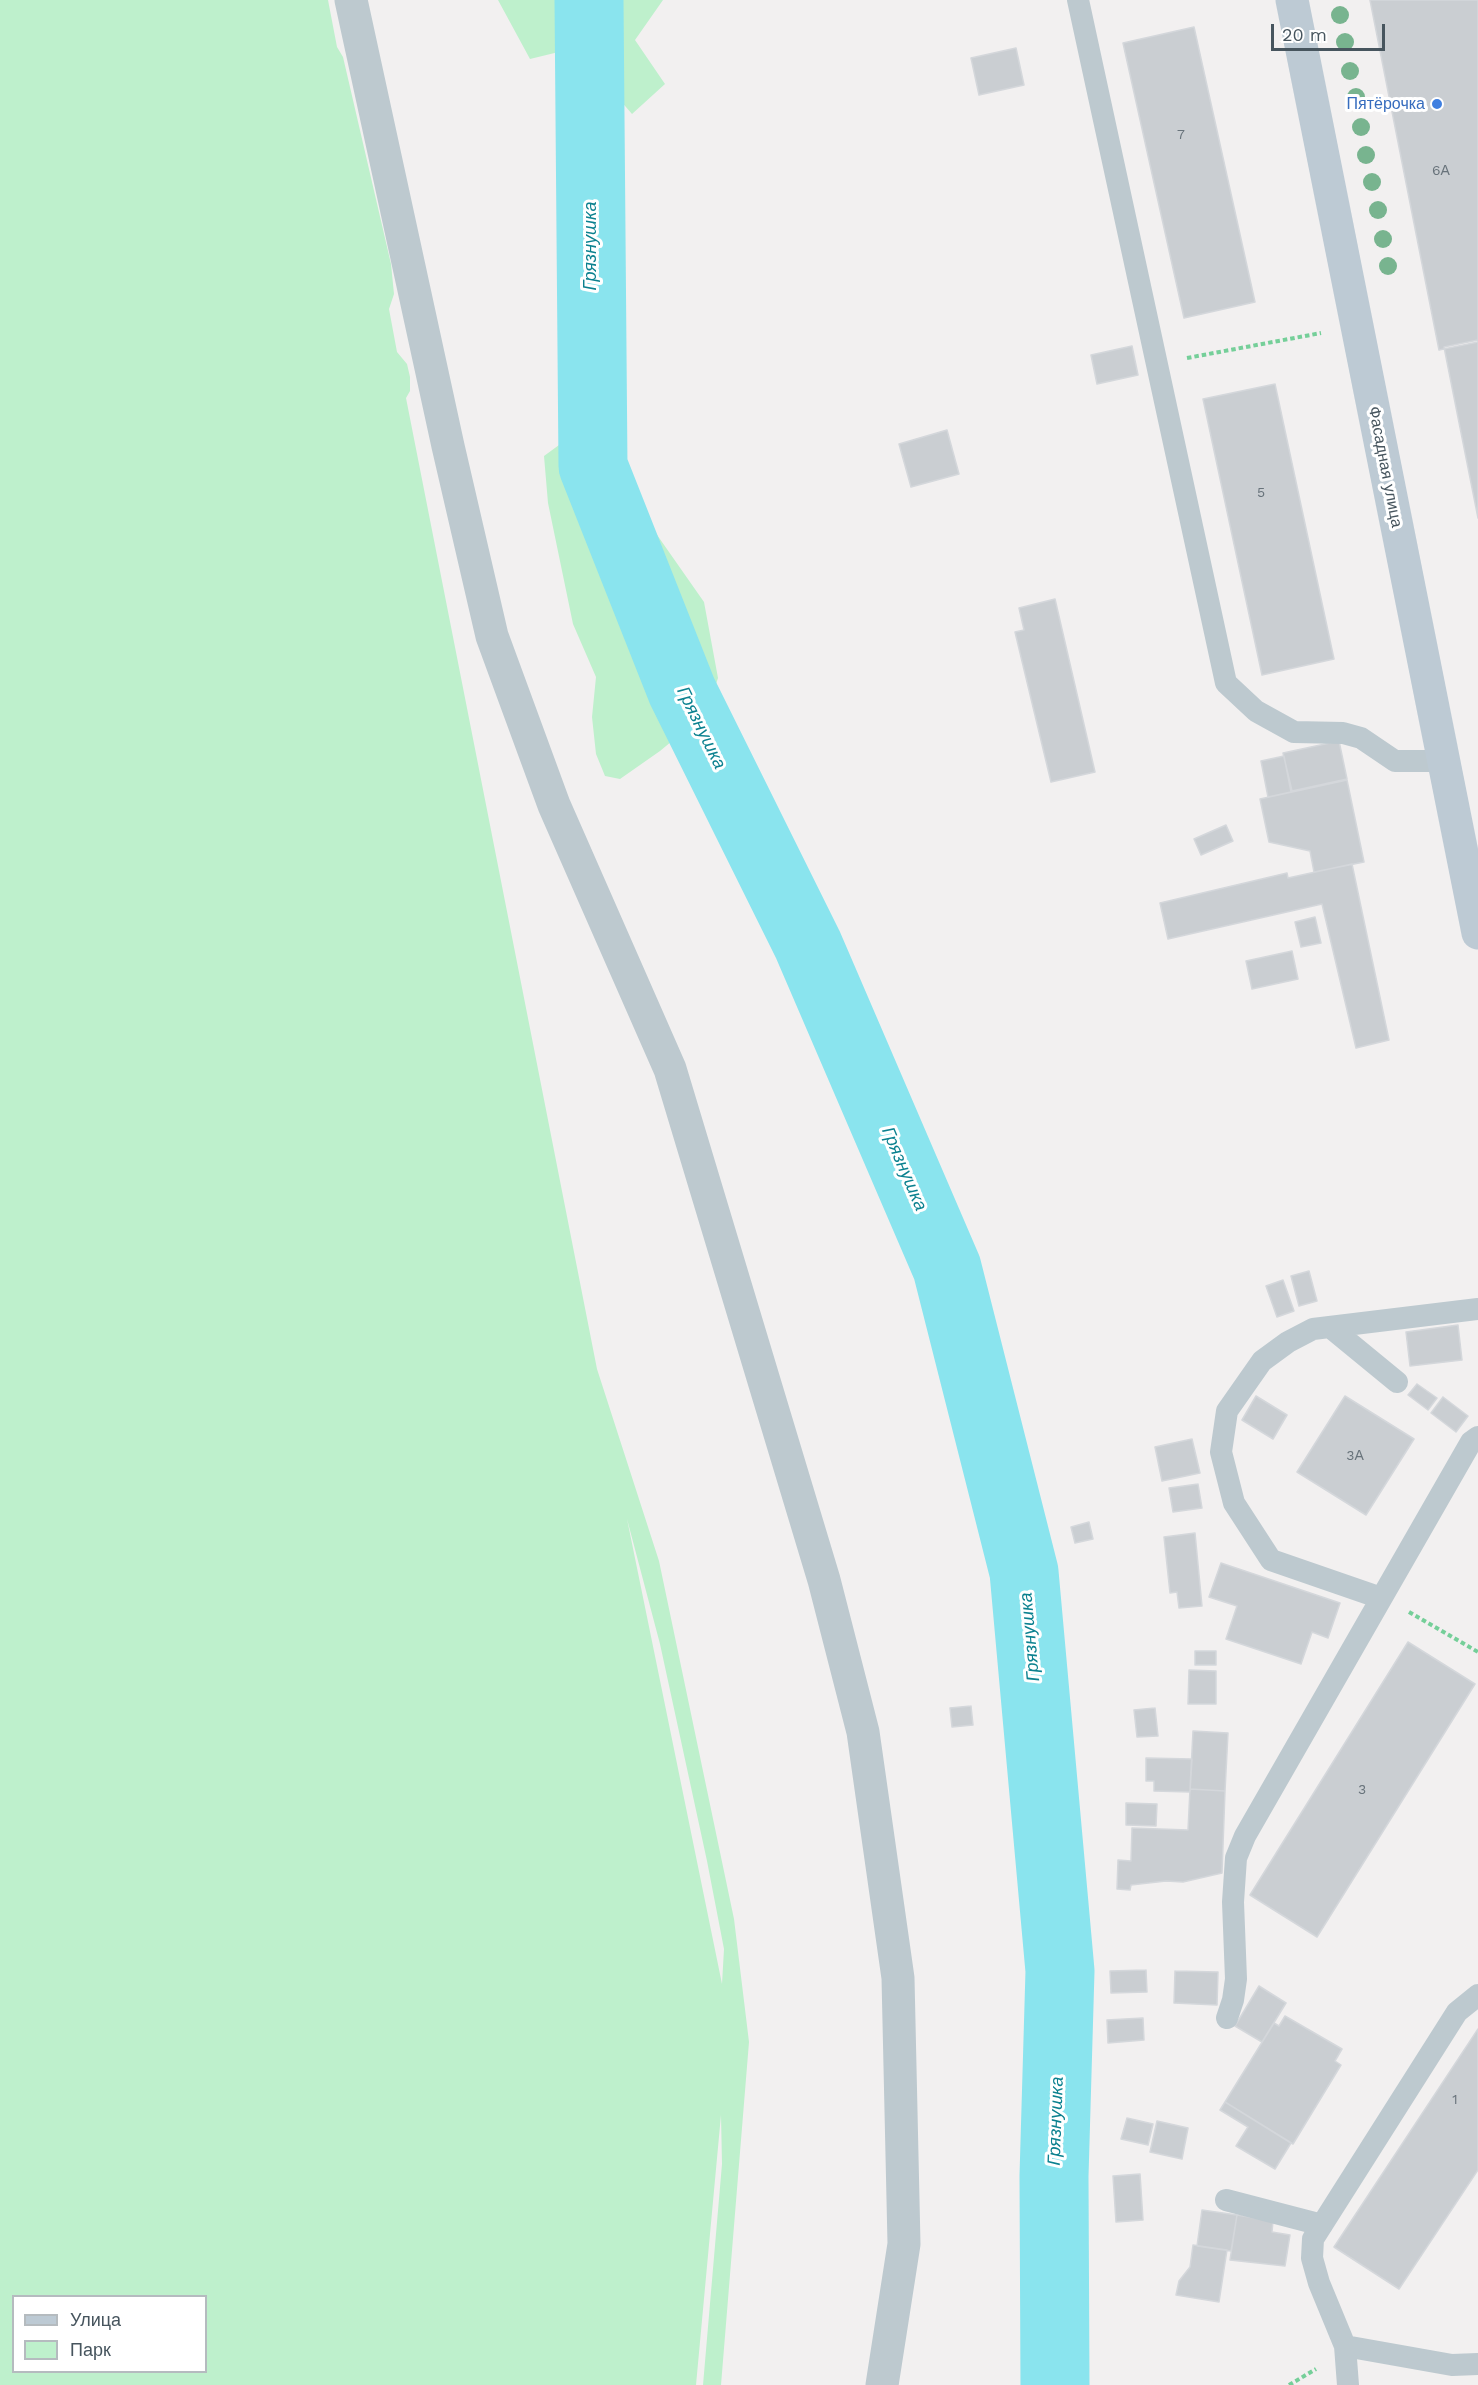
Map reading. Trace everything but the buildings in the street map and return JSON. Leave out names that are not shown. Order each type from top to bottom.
[{"type":"main road","name":"Фасадная улица","points":[[1292,0],[1477,922]]},
{"type":"street","points":[[351,0],[445,434],[492,636],[554,805],[670,1069],[824,1580],[862,1732],[898,1978],[904,2244],[882,2385]]},
{"type":"lane","points":[[1078,0],[1226,682],[1256,711],[1294,732],[1343,733],[1361,738],[1395,761],[1444,761]]},
{"type":"lane","points":[[1381,1598],[1271,1560],[1234,1503],[1221,1452],[1227,1411],[1262,1361],[1288,1342],[1313,1329],[1478,1309]]},
{"type":"lane","points":[[1329,1327],[1397,1382]]},
{"type":"lane","points":[[1227,2018],[1236,1979],[1233,1902],[1236,1858],[1245,1836],[1471,1442],[1478,1437]]},
{"type":"lane","points":[[1348,2385],[1345,2346],[1319,2283],[1312,2258],[1313,2239],[1457,2012],[1478,1995]]},
{"type":"lane","points":[[1226,2199],[1322,2225]]},
{"type":"lane","points":[[1345,2346],[1452,2365],[1478,2364]]},
{"type":"path","points":[[1157,364],[1357,326]]},
{"type":"path","points":[[1381,1598],[1416,1615],[1478,1652]]},
{"type":"green space","points":[[0,0],[328,0],[337,47],[343,57],[391,264],[394,294],[389,309],[397,352],[407,364],[410,377],[410,391],[406,398],[597,1369],[659,1561],[734,1919],[749,2042],[721,2385],[703,2385],[722,2164],[721,2115],[696,2385],[0,2385]],"holes":[[[627,1519],[660,1644],[724,1949],[722,1984]]]},
{"type":"green space","points":[[498,0],[663,0],[635,40],[665,84],[632,114],[575,48],[530,59]]},
{"type":"green space","points":[[570,437],[655,532],[704,602],[718,678],[707,712],[660,751],[620,779],[605,776],[596,754],[592,717],[596,677],[573,624],[548,503],[544,456]]},
{"type":"waterway","name":"Грязнушка","points":[[589,0],[593,466],[682,691],[808,945],[947,1268],[1024,1572],[1060,1971],[1054,2176],[1055,2385]]},
{"type":"place","name":"Пятёрочка","points":[[1437,104]]}]
